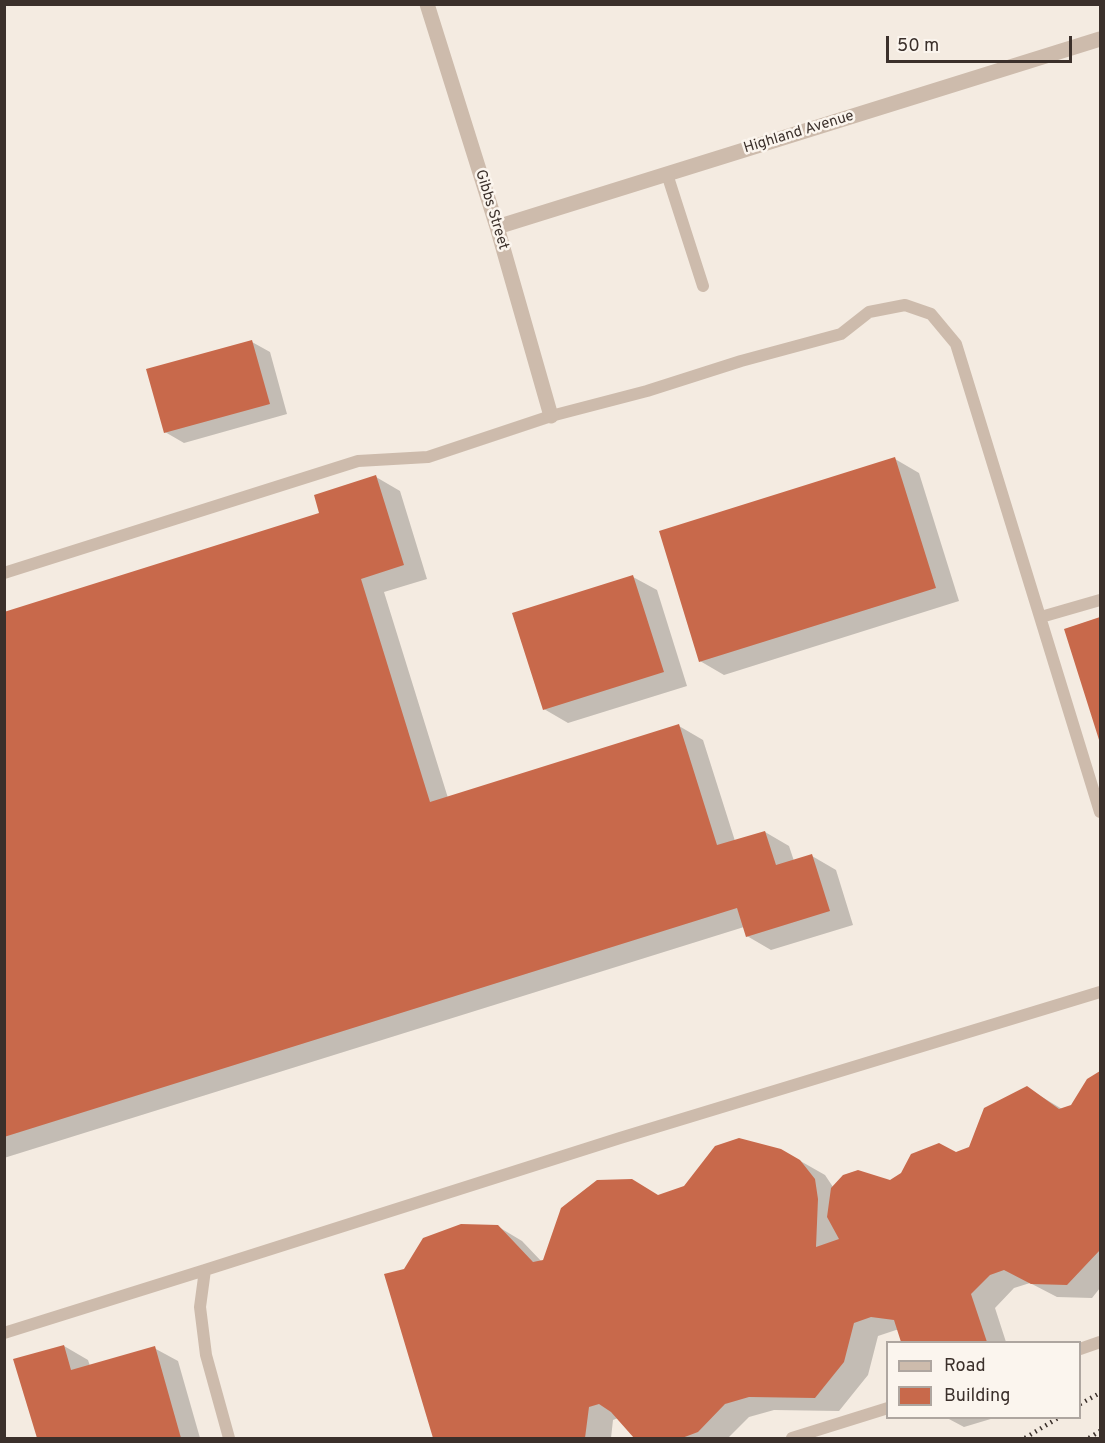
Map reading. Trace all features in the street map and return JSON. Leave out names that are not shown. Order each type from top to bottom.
[{"type":"street","name":"Gibbs Street","points":[[427,4],[497,227],[551,416]]},
{"type":"street","name":"Highland Avenue","points":[[497,227],[1101,39]]},
{"type":"lane","points":[[667,174],[703,286]]},
{"type":"lane","points":[[4,573],[358,461],[428,457],[551,416],[647,391],[741,361],[841,334],[869,312],[905,305],[932,314],[956,344],[1101,812]]},
{"type":"lane","points":[[1041,617],[1101,600]]},
{"type":"lane","points":[[4,1333],[599,1144],[1101,992]]},
{"type":"lane","points":[[205,1270],[200,1307],[206,1355],[230,1438]]},
{"type":"lane","points":[[1081,1349],[1101,1342]]},
{"type":"lane","points":[[792,1438],[886,1409]]},
{"type":"building","points":[[252,340],[270,404],[164,433],[146,369]]},
{"type":"building","points":[[895,457],[936,588],[699,662],[659,531]]},
{"type":"building","points":[[376,475],[404,565],[361,579],[430,802],[679,724],[717,845],[765,831],[776,865],[812,854],[830,911],[746,937],[737,908],[4,1137],[4,612],[319,513],[314,495]]},
{"type":"building","points":[[633,575],[664,672],[543,710],[512,613]]},
{"type":"building","points":[[1100,617],[1100,743],[1064,629]]},
{"type":"building","points":[[1100,1071],[1100,1250],[1067,1285],[1031,1284],[1004,1270],[990,1275],[971,1294],[987,1341],[901,1341],[894,1320],[871,1317],[854,1323],[844,1362],[815,1398],[749,1397],[725,1404],[698,1432],[682,1438],[634,1438],[611,1412],[599,1404],[589,1407],[585,1438],[433,1438],[384,1274],[404,1269],[423,1238],[461,1224],[498,1225],[533,1262],[543,1260],[561,1208],[597,1180],[632,1179],[658,1195],[684,1186],[715,1146],[739,1138],[781,1149],[800,1160],[815,1179],[818,1199],[816,1247],[839,1239],[827,1217],[831,1188],[843,1175],[858,1170],[890,1180],[901,1173],[911,1154],[939,1143],[956,1152],[969,1147],[984,1108],[1027,1086],[1059,1109],[1071,1105],[1087,1079]]},
{"type":"building","points":[[64,1345],[71,1370],[155,1346],[181,1438],[37,1438],[13,1359]]},
{"type":"railway","points":[[1081,1403],[1100,1393]]},
{"type":"railway","points":[[1025,1438],[1056,1419]]},
{"type":"railway","points":[[1089,1438],[1100,1431]]}]
